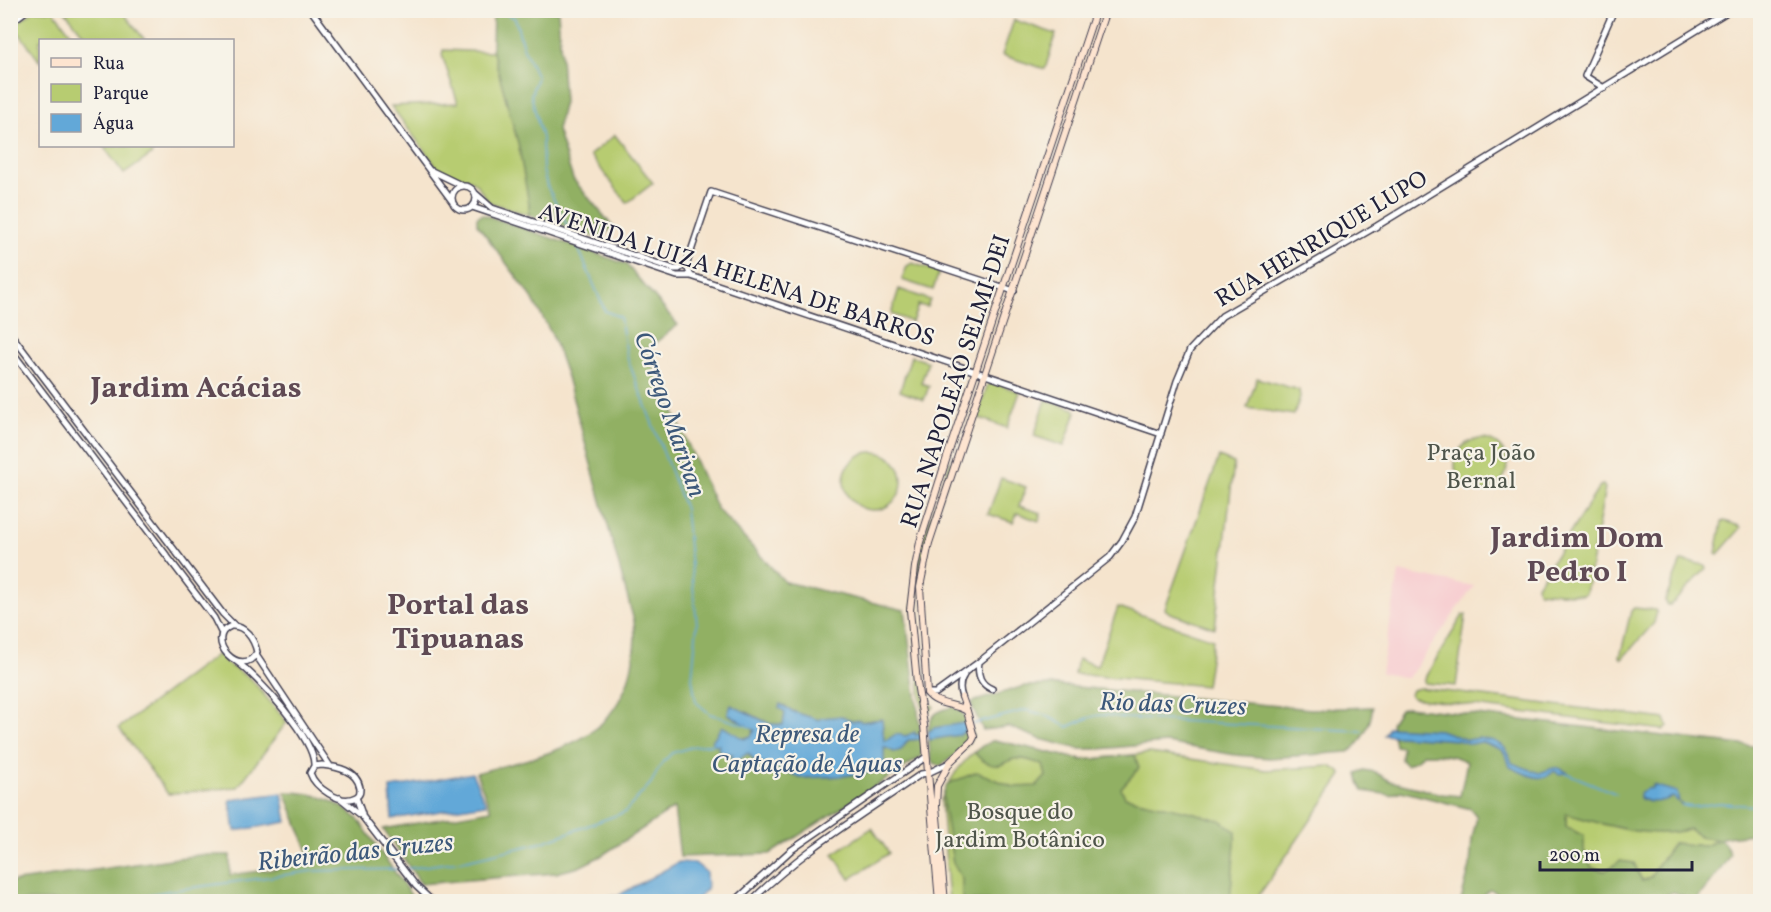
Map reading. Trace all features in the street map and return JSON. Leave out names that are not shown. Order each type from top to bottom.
[{"type":"main road","name":"RUA NAPOLEÃO SELMI-DEI","points":[[939,902],[926,747],[910,610],[915,567],[920,542],[1096,10]]},
{"type":"main road","name":"RUA NAPOLEÃO SELMI-DEI","points":[[927,693],[920,587],[929,543],[1106,10]]},
{"type":"main road","points":[[927,693],[932,698],[942,703],[956,705],[969,714]]},
{"type":"main road","points":[[945,902],[936,796],[937,786],[950,762],[972,741],[974,733],[962,697]]},
{"type":"street","points":[[10,23],[27,10]]},
{"type":"street","points":[[310,10],[452,201],[459,209],[465,210],[472,207],[476,201],[475,193],[470,187],[462,186],[430,171]]},
{"type":"street","points":[[1604,88],[1586,76],[1614,10]]},
{"type":"street","name":"RUA HENRIQUE LUPO","points":[[927,693],[936,693],[971,668],[1110,556],[1122,540],[1138,509],[1177,381],[1190,350],[1222,316],[1377,226],[1730,10]]},
{"type":"street","points":[[452,201],[453,193],[462,186]]},
{"type":"street","points":[[691,276],[687,263],[711,192],[1014,291]]},
{"type":"street","name":"AVENIDA LUIZA HELENA DE BARROS","points":[[475,193],[492,208],[674,269],[679,269],[687,263]]},
{"type":"street","name":"AVENIDA LUIZA HELENA DE BARROS","points":[[472,207],[677,276],[691,276],[1161,434]]},
{"type":"street","points":[[10,333],[49,381],[223,614],[252,639],[256,654],[330,766]]},
{"type":"street","points":[[10,349],[214,618],[221,632],[220,639],[224,649],[262,683],[308,742],[313,754],[314,766],[309,773],[312,779],[323,790],[340,798],[362,816],[411,879],[425,902]]},
{"type":"street","points":[[221,632],[235,626]]},
{"type":"street","points":[[236,661],[246,662],[256,654]]},
{"type":"street","points":[[979,662],[979,678],[992,689]]},
{"type":"street","points":[[962,697],[961,679],[971,668]]},
{"type":"street","points":[[734,902],[790,851],[926,757]]},
{"type":"street","points":[[750,902],[785,868],[811,849],[921,774],[950,762]]},
{"type":"street","points":[[314,766],[330,766],[346,770],[356,779],[360,791],[356,797]]},
{"type":"street","points":[[340,798],[356,797]]},
{"type":"street","points":[[356,797],[362,816]]},
{"type":"street","points":[[416,886],[433,902]]},
{"type":"shaded area","points":[[1399,572],[1474,586],[1408,678],[1381,673]]},
{"type":"green space","points":[[34,10],[54,11],[75,39],[39,39],[39,61],[14,26]]},
{"type":"green space","points":[[65,11],[122,11],[144,39],[87,39]]},
{"type":"green space","points":[[493,11],[558,11],[564,102],[557,130],[573,179],[613,227],[600,238],[529,215],[518,143],[492,49]]},
{"type":"green space","points":[[1014,20],[1056,34],[1045,69],[1002,55]]},
{"type":"green space","points":[[443,50],[493,52],[522,155],[529,215],[489,202],[476,184],[469,179],[461,179],[439,170],[391,106],[458,103],[442,55]]},
{"type":"green space","points":[[615,135],[653,183],[627,203],[590,155]]},
{"type":"green space","points":[[104,147],[155,147],[151,155],[124,174]]},
{"type":"green space","points":[[482,214],[626,264],[678,325],[646,350],[717,509],[785,582],[905,610],[921,734],[902,736],[884,743],[882,719],[860,722],[842,716],[819,720],[794,712],[780,704],[786,712],[784,725],[770,724],[747,712],[728,714],[755,729],[751,736],[719,745],[733,754],[730,764],[748,753],[756,762],[785,770],[800,778],[843,776],[884,770],[884,746],[894,752],[902,749],[908,740],[922,739],[921,757],[770,854],[680,857],[674,808],[601,856],[579,867],[556,873],[421,884],[383,829],[491,810],[476,773],[549,753],[589,733],[603,722],[614,708],[630,676],[633,658],[634,621],[567,377],[552,335],[531,296],[477,224],[477,217]]},
{"type":"green space","points":[[912,263],[939,272],[933,290],[902,280],[907,266]]},
{"type":"green space","points":[[899,289],[930,300],[927,307],[918,305],[912,322],[891,314]]},
{"type":"green space","points":[[911,356],[928,362],[921,383],[929,386],[924,400],[900,391]]},
{"type":"green space","points":[[1257,378],[1299,390],[1300,397],[1294,415],[1247,408]]},
{"type":"green space","points":[[991,382],[1020,392],[1007,428],[977,417],[987,386]]},
{"type":"green space","points":[[1046,400],[1074,409],[1076,412],[1064,446],[1034,436]]},
{"type":"green space","name":"Praça João Bernal","points":[[1481,439],[1491,441],[1499,447],[1505,455],[1507,465],[1505,475],[1499,483],[1491,489],[1481,491],[1471,489],[1463,483],[1457,475],[1455,465],[1457,455],[1463,447],[1471,441]]},
{"type":"green space","points":[[867,452],[879,452],[894,460],[902,475],[902,487],[894,502],[879,510],[867,510],[852,502],[844,487],[844,475],[852,460]]},
{"type":"green space","points":[[1219,457],[1234,463],[1215,628],[1170,613],[1165,609]]},
{"type":"green space","points":[[950,461],[952,464],[927,539],[918,585],[918,625],[924,692],[927,700],[934,707],[925,715],[921,700],[913,606],[915,584],[922,542]]},
{"type":"green space","points":[[1001,478],[1026,487],[1019,506],[1041,513],[1039,521],[1017,513],[1013,522],[988,514]]},
{"type":"green space","points":[[1603,485],[1605,488],[1586,593],[1583,595],[1538,591],[1537,585],[1600,486]]},
{"type":"green space","points":[[1724,521],[1741,528],[1718,554],[1716,553]]},
{"type":"green space","points":[[1681,561],[1705,565],[1706,569],[1671,605],[1668,605],[1665,601]]},
{"type":"green space","points":[[1118,607],[1213,639],[1206,686],[1074,674],[1078,659],[1097,666]]},
{"type":"green space","points":[[1634,608],[1657,612],[1654,623],[1622,659],[1620,657],[1631,611]]},
{"type":"green space","points":[[1466,614],[1456,686],[1424,683],[1424,679],[1463,615]]},
{"type":"green space","points":[[218,654],[227,664],[251,679],[287,722],[238,787],[168,794],[119,728]]},
{"type":"green space","points":[[1056,685],[1311,709],[1372,707],[1372,712],[1361,739],[1348,752],[1270,758],[1235,755],[1166,743],[1080,749],[1040,739],[1009,727],[983,730],[972,706],[972,702],[1024,686]]},
{"type":"green space","points":[[1420,688],[1665,719],[1668,726],[1663,730],[1412,698],[1410,695],[1412,690]]},
{"type":"green space","points":[[953,707],[961,711],[969,723],[934,728],[928,732],[930,722],[935,715]]},
{"type":"green space","points":[[1407,707],[1760,747],[1760,833],[1720,839],[1730,854],[1696,901],[1673,892],[1662,897],[1663,901],[1507,901],[1489,890],[1479,901],[1461,901],[1470,866],[1472,838],[1477,817],[1471,809],[1401,791],[1391,795],[1363,791],[1359,782],[1357,773],[1364,770],[1375,772],[1390,781],[1442,794],[1460,796],[1467,762],[1451,756],[1434,754],[1422,754],[1417,760],[1406,765],[1401,760],[1402,747],[1395,746],[1391,723],[1400,709]],"holes":[[[1566,814],[1643,832],[1659,833],[1689,829],[1702,837],[1718,840],[1704,846],[1673,843],[1652,876],[1642,881],[1634,863],[1620,861],[1605,871],[1592,868],[1584,851],[1584,836],[1566,827]]]},
{"type":"green space","points":[[971,728],[973,736],[965,748],[940,766],[933,763],[929,740]]},
{"type":"green space","name":"Bosque do Jardim Botânico","points":[[992,741],[1082,760],[1150,753],[1266,770],[1330,766],[1342,775],[1255,901],[949,901],[941,800],[949,782],[961,766],[975,751]]},
{"type":"green space","name":"Bosque do Jardim Botânico","points":[[992,741],[1082,760],[1135,755],[1139,768],[1121,788],[1125,797],[1222,821],[1236,832],[1230,901],[962,901],[962,879],[953,863],[944,808],[943,794],[947,784],[977,772],[1014,787],[1037,786],[1046,776],[1043,765],[1029,760],[1014,759],[997,765],[989,764],[975,753]]},
{"type":"green space","points":[[285,792],[306,793],[324,798],[342,807],[358,819],[415,901],[11,901],[11,882],[199,855],[230,855],[230,875],[313,864]]},
{"type":"green space","points":[[1566,813],[1646,830],[1689,829],[1702,837],[1720,840],[1704,846],[1673,843],[1652,876],[1642,881],[1620,861],[1606,871],[1592,868],[1584,851],[1566,827]]},
{"type":"green space","points":[[872,828],[889,853],[850,879],[833,854]]},
{"type":"water","name":"Represa de Captação de Águas","points":[[780,704],[794,712],[819,720],[842,716],[861,722],[882,719],[884,742],[896,734],[906,736],[915,732],[915,735],[921,734],[922,739],[908,740],[901,750],[894,752],[884,747],[884,770],[843,776],[800,778],[785,770],[756,762],[748,753],[730,765],[733,754],[723,753],[718,749],[719,745],[713,744],[712,741],[722,726],[744,739],[751,736],[755,730],[728,714],[731,705],[770,724],[783,725],[785,712],[779,708]]},
{"type":"water","points":[[969,723],[971,728],[959,735],[929,740],[928,732],[934,728]]},
{"type":"water","points":[[1389,727],[1440,730],[1467,740],[1479,738],[1494,741],[1504,747],[1512,763],[1539,773],[1556,768],[1568,773],[1559,774],[1554,771],[1544,777],[1533,776],[1510,767],[1502,750],[1482,742],[1470,744],[1457,740],[1384,735]]},
{"type":"water","points":[[472,773],[486,804],[392,819],[390,788]]},
{"type":"water","points":[[1653,785],[1677,792],[1679,802],[1683,806],[1673,797],[1652,802],[1640,798],[1640,794],[1646,789],[1653,788]]},
{"type":"water","points":[[282,793],[287,822],[235,831],[230,800]]},
{"type":"water","points":[[679,862],[695,863],[706,872],[707,889],[695,901],[578,901],[619,895]]},
{"type":"waterway","name":"Córrego Marivan","points":[[504,10],[504,13],[515,18],[523,47],[537,77],[531,95],[542,138],[543,170],[547,186],[571,233]]},
{"type":"waterway","name":"Córrego Marivan","points":[[577,245],[605,311],[620,317],[628,360],[685,509],[697,624],[692,678],[696,702],[710,714],[757,729]]},
{"type":"waterway","name":"Rio das Cruzes","points":[[973,724],[1026,710],[1045,715],[1068,727],[1090,717],[1107,715],[1125,718],[1362,731]]},
{"type":"waterway","name":"Ribeirão das Cruzes","points":[[405,869],[467,860],[540,843],[625,812],[651,783],[662,763],[672,753],[695,746],[713,744]]},
{"type":"waterway","name":"Rio das Cruzes","points":[[1566,773],[1617,794]]},
{"type":"waterway","name":"Rio das Cruzes","points":[[1682,805],[1697,807],[1721,803],[1760,806]]},
{"type":"waterway","name":"Ribeirão das Cruzes","points":[[112,902],[168,891],[312,871],[400,869]]},
{"type":"district","name":"Jardim Acácias","points":[[196,387]]},
{"type":"district","name":"Jardim Dom Pedro I","points":[[1577,554]]},
{"type":"district","name":"Portal das Tipuanas","points":[[458,621]]}]
